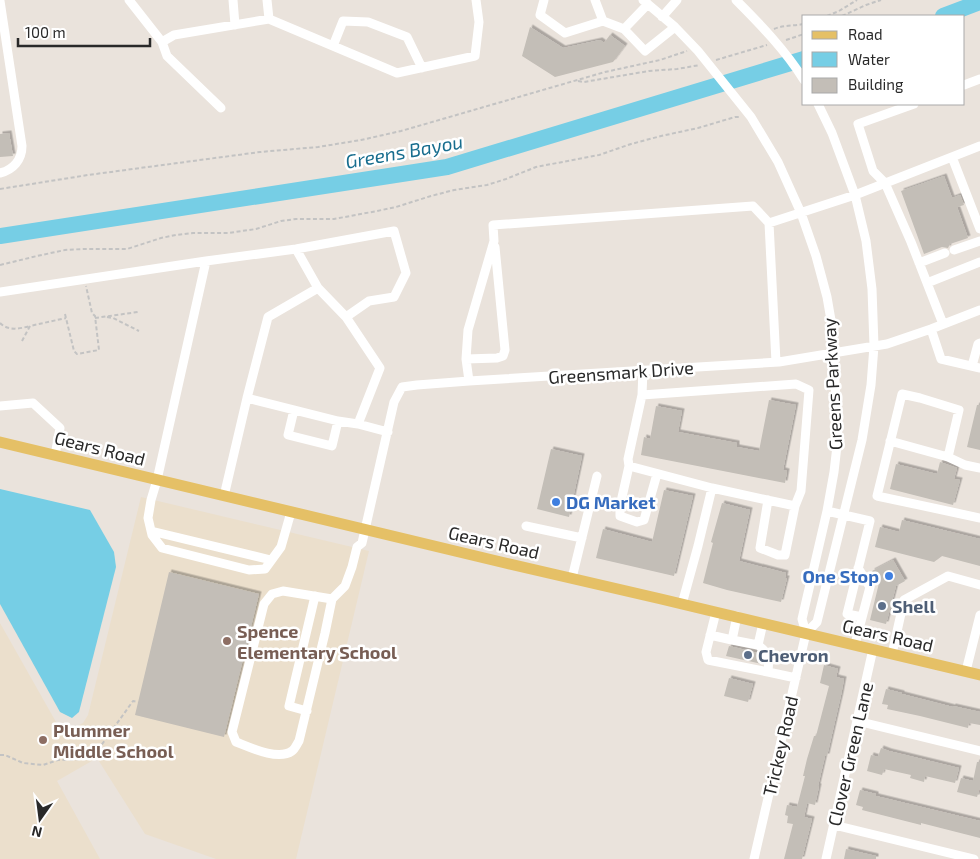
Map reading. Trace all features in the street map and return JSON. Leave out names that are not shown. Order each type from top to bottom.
[{"type":"main road","name":"Gears Road","points":[[0,442],[980,674]]},
{"type":"street","points":[[129,0],[162,42],[167,56],[220,108]]},
{"type":"street","points":[[233,0],[235,25]]},
{"type":"street","points":[[267,0],[269,20]]},
{"type":"street","points":[[162,42],[174,35],[269,20],[397,72],[476,56],[480,22],[476,0]]},
{"type":"street","points":[[544,0],[540,15],[565,33],[603,21],[624,29],[645,51],[674,28]]},
{"type":"street","points":[[595,0],[603,21]]},
{"type":"street","points":[[662,17],[677,0]]},
{"type":"street","points":[[736,0],[784,51],[802,77]]},
{"type":"street","points":[[0,1],[22,146],[22,153],[11,170],[0,173]]},
{"type":"street","points":[[624,29],[645,2]]},
{"type":"street","name":"Greens Parkway","points":[[645,2],[696,49],[749,114],[778,162],[801,213],[816,256],[827,297],[832,326],[838,437],[827,511],[802,620],[806,633],[817,622],[862,440],[871,385],[874,346],[872,289],[866,241],[855,195],[832,132],[818,105]]},
{"type":"street","points":[[333,46],[343,21],[368,22],[407,37],[422,68]]},
{"type":"street","points":[[965,85],[979,83]]},
{"type":"street","points":[[911,105],[858,124],[873,171],[885,183],[943,324]]},
{"type":"street","points":[[769,223],[855,195],[980,146]]},
{"type":"street","points":[[952,157],[980,229]]},
{"type":"street","points":[[466,360],[497,358],[503,356],[505,350],[493,225],[753,206],[769,223],[776,362]]},
{"type":"street","points":[[0,292],[296,249],[394,231],[406,273],[394,297],[369,302],[346,317]]},
{"type":"street","points":[[469,381],[466,360],[468,330],[494,241]]},
{"type":"street","points":[[919,263],[980,241]]},
{"type":"street","points":[[296,249],[318,288],[346,317],[380,368],[358,424]]},
{"type":"street","points":[[206,261],[151,500],[148,518],[152,535],[162,548],[249,570],[265,569],[281,547],[291,512]]},
{"type":"street","points":[[927,283],[980,262]]},
{"type":"street","points":[[224,496],[268,317],[318,288]]},
{"type":"street","name":"Greensmark Drive","points":[[332,599],[345,586],[357,547],[362,543],[394,402],[402,387],[469,381],[776,362],[887,344],[980,310]]},
{"type":"street","points":[[931,329],[941,359],[976,367],[978,344],[980,343]]},
{"type":"street","points":[[643,370],[642,395],[628,459],[629,466],[620,506],[620,516],[637,522],[644,520],[657,474]]},
{"type":"street","points":[[642,395],[796,384],[809,390],[801,491],[795,506],[785,555],[778,555],[760,548],[768,500]]},
{"type":"street","points":[[948,457],[959,410],[902,394],[877,496],[980,518]]},
{"type":"street","points":[[247,398],[388,432]]},
{"type":"street","points":[[0,406],[33,403],[60,428],[55,455]]},
{"type":"street","points":[[294,410],[288,435],[332,446],[338,421]]},
{"type":"street","points":[[890,441],[980,468]]},
{"type":"street","points":[[629,466],[712,488],[795,506]]},
{"type":"street","points":[[572,578],[597,476]]},
{"type":"street","points":[[682,604],[712,488]]},
{"type":"street","points":[[827,511],[870,521],[847,614],[862,617]]},
{"type":"street","points":[[526,526],[582,538]]},
{"type":"street","points":[[151,531],[271,560]]},
{"type":"street","points":[[855,644],[870,587],[858,568]]},
{"type":"street","points":[[892,654],[904,600],[948,576],[980,585]]},
{"type":"street","points":[[283,591],[315,596],[332,599],[299,741],[292,752],[279,755],[261,752],[236,742],[232,732],[264,604],[272,594],[283,591]]},
{"type":"street","points":[[307,711],[289,706],[315,596]]},
{"type":"street","points":[[716,612],[706,652],[708,660],[796,678]]},
{"type":"street","points":[[732,640],[737,616]]},
{"type":"street","points":[[966,671],[980,616]]},
{"type":"street","points":[[758,645],[763,623]]},
{"type":"street","name":"Trickey Road","points":[[754,859],[806,633]]},
{"type":"street","points":[[710,635],[758,645],[769,656],[768,672]]},
{"type":"street","name":"Clover Green Lane","points":[[826,859],[873,649]]},
{"type":"street","points":[[857,721],[980,751]]},
{"type":"street","points":[[834,825],[974,859]]},
{"type":"path","points":[[829,15],[857,0]]},
{"type":"path","points":[[844,15],[881,0]]},
{"type":"path","points":[[767,32],[780,26],[802,24]]},
{"type":"path","points":[[782,41],[802,35]]},
{"type":"path","points":[[711,62],[774,44]]},
{"type":"path","points":[[0,189],[88,175],[361,140],[435,122],[576,80],[660,60],[696,49]]},
{"type":"path","points":[[576,80],[584,82],[648,70],[677,69],[703,64]]},
{"type":"path","points":[[0,265],[65,250],[127,249],[176,235],[228,233],[256,229],[296,219],[334,219],[369,213],[454,190],[487,185],[536,167],[599,155],[631,144],[749,114]]},
{"type":"path","points":[[65,314],[74,352],[77,354],[99,350],[95,316],[92,313],[85,279]]},
{"type":"path","points":[[95,318],[138,312]]},
{"type":"path","points":[[105,316],[139,331]]},
{"type":"path","points":[[0,323],[5,328],[20,329],[66,318]]},
{"type":"path","points":[[22,342],[30,326]]},
{"type":"path","points":[[0,755],[5,755],[23,763],[43,765],[58,760],[85,760],[95,754],[134,701],[138,702]]},
{"type":"shaded area","name":"Spence Elementary School","points":[[141,497],[369,551],[296,859],[216,859],[145,834],[97,758],[57,781],[100,859],[0,859],[0,623],[56,722],[66,727],[77,726],[83,723],[88,715]]},
{"type":"water","points":[[0,489],[90,510],[114,552],[116,567],[79,712],[72,718],[60,712],[0,604]]},
{"type":"building","points":[[530,27],[563,48],[600,40],[604,43],[610,35],[625,46],[613,62],[555,77],[522,56]]},
{"type":"building","points":[[9,133],[13,156],[0,157],[0,134]]},
{"type":"building","points":[[944,176],[952,198],[960,195],[964,205],[957,207],[968,238],[950,244],[948,248],[942,247],[924,254],[901,191]]},
{"type":"building","points":[[769,400],[796,405],[783,470],[787,471],[785,483],[641,455],[644,437],[650,439],[656,406],[682,411],[678,432],[737,443],[737,447],[759,451]]},
{"type":"building","points":[[977,405],[980,405],[980,450],[967,447]]},
{"type":"building","points":[[551,449],[582,456],[569,517],[537,509]]},
{"type":"building","points":[[940,462],[957,468],[954,479],[960,480],[953,505],[890,489],[896,464],[937,474]]},
{"type":"building","points":[[664,490],[693,496],[674,576],[596,558],[603,529],[652,542]]},
{"type":"building","points":[[722,503],[750,510],[739,561],[786,573],[785,578],[787,578],[781,602],[703,583],[713,543],[711,542]]},
{"type":"building","points":[[902,520],[980,539],[980,566],[942,556],[934,562],[875,547],[880,527],[899,532]]},
{"type":"building","points":[[893,560],[905,581],[896,586],[886,624],[870,620],[879,583],[872,571]]},
{"type":"building","points":[[169,572],[259,594],[224,737],[135,715]]},
{"type":"building","points":[[729,646],[758,653],[762,658],[762,664],[726,656]]},
{"type":"building","points":[[824,665],[838,669],[836,677],[844,679],[841,695],[827,756],[825,756],[815,805],[807,803],[804,817],[812,819],[802,859],[784,859],[793,824],[787,823],[788,816],[785,815],[787,805],[797,807],[805,776],[803,776],[807,759],[814,736],[816,736],[829,686],[820,683]]},
{"type":"building","points":[[729,678],[753,684],[748,702],[724,696]]},
{"type":"building","points":[[886,689],[953,707],[980,712],[980,725],[969,723],[968,728],[887,709],[888,705],[882,704]]},
{"type":"building","points":[[881,748],[959,768],[955,783],[925,776],[924,782],[910,778],[911,775],[884,769],[882,775],[867,771],[871,755],[878,757]]},
{"type":"building","points":[[977,762],[980,762],[980,787],[977,797],[957,792],[961,778],[973,781]]},
{"type":"building","points":[[860,790],[876,794],[876,796],[980,821],[980,838],[862,810],[863,807],[856,805]]},
{"type":"building","points":[[846,849],[876,856],[876,859],[844,859]]},
{"type":"waterway","name":"Greens Bayou","points":[[946,15],[980,2]]},
{"type":"waterway","name":"Greens Bayou","points":[[0,236],[447,167],[802,60]]},
{"type":"place","name":"DG Market","points":[[556,502]]},
{"type":"place","name":"One Stop","points":[[889,576]]},
{"type":"place","name":"Shell","points":[[882,606]]},
{"type":"place","name":"Spence Elementary School","points":[[227,641]]},
{"type":"place","name":"Chevron","points":[[748,655]]},
{"type":"place","name":"Plummer Middle School","points":[[43,740]]}]
